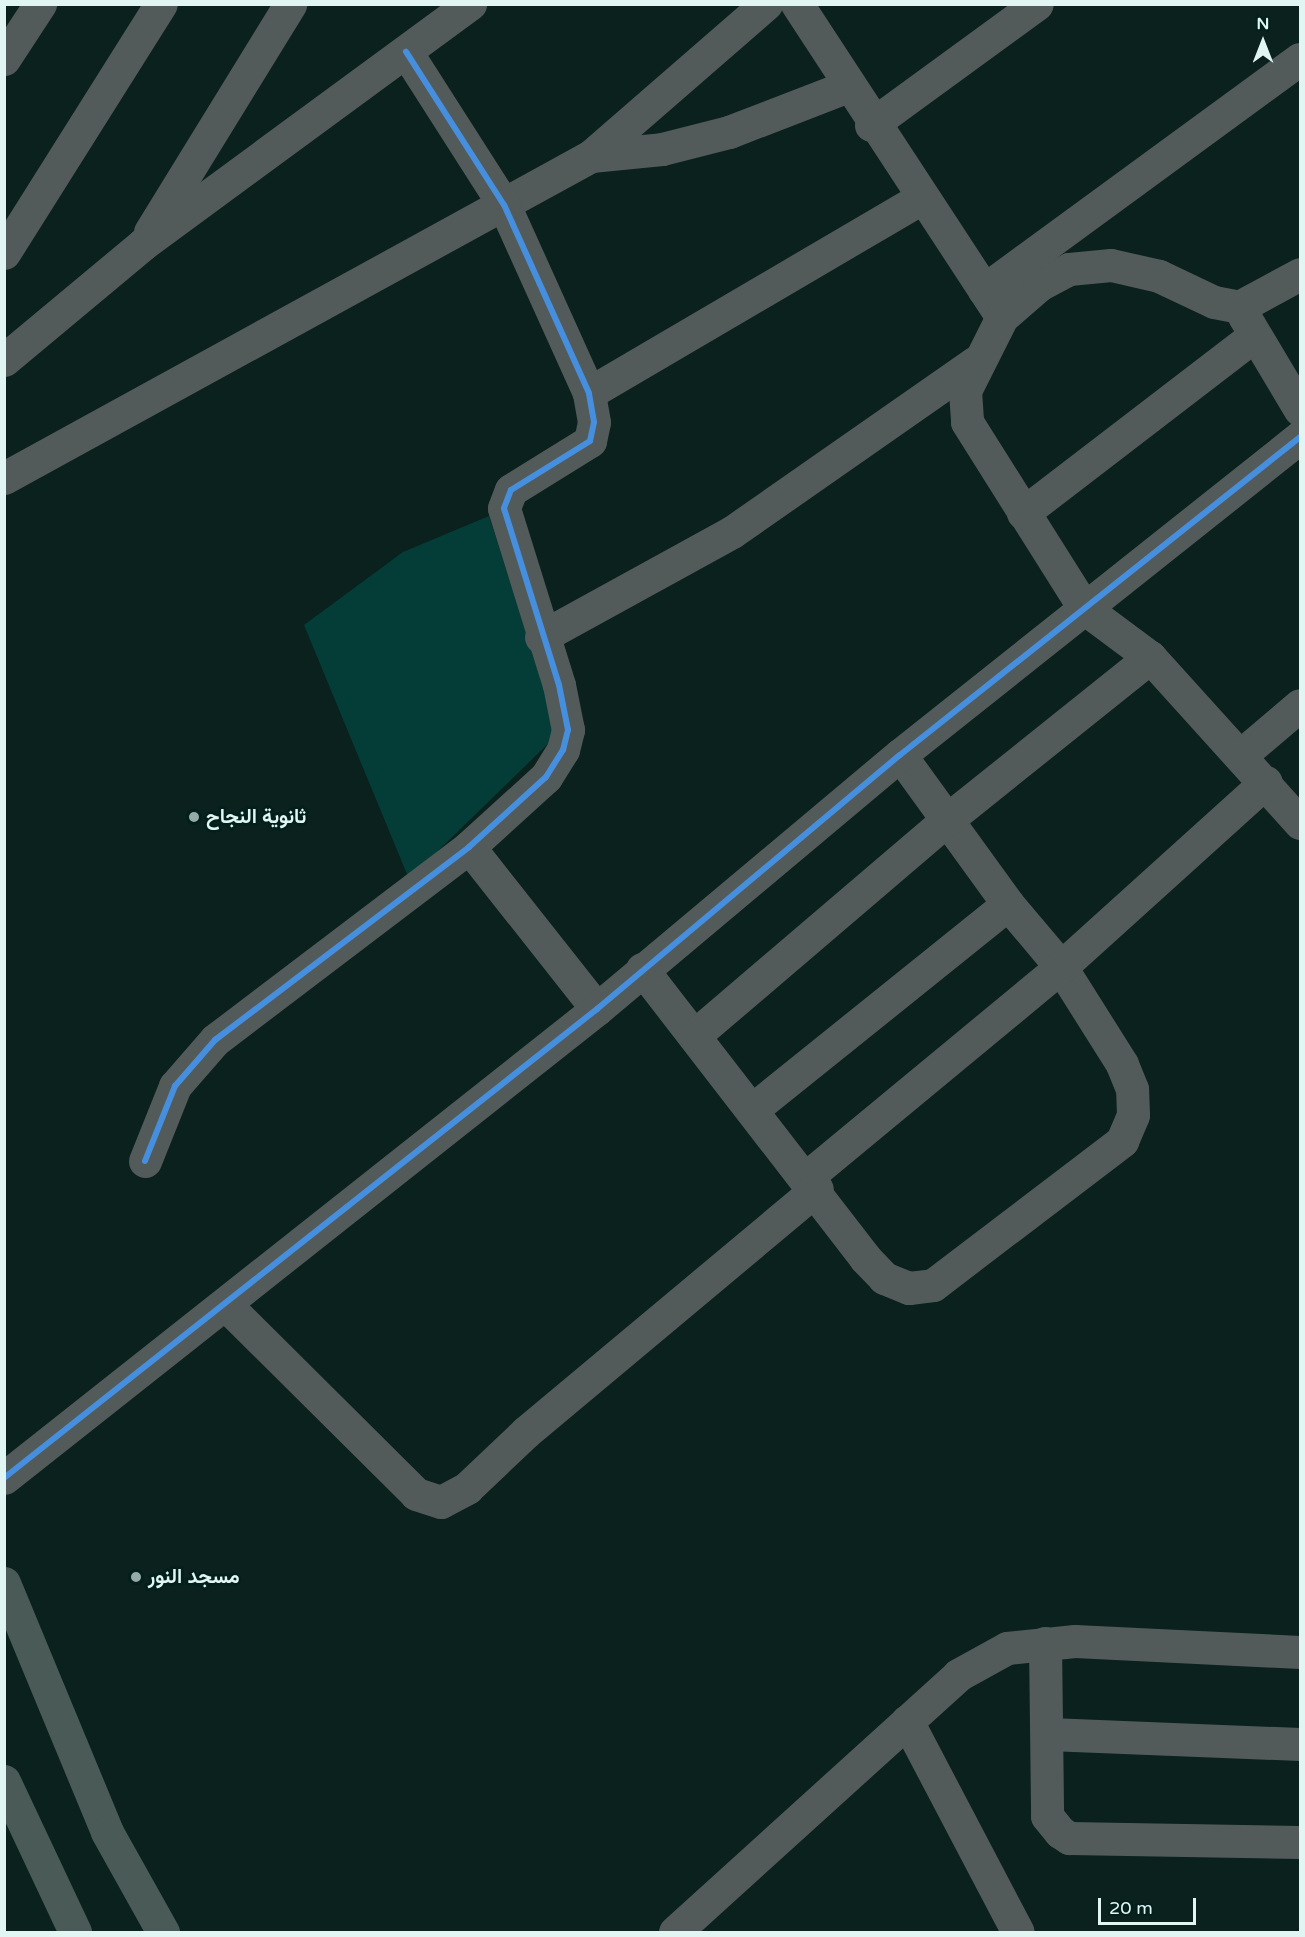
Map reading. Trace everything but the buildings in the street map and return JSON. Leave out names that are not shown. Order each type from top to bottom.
[{"type":"highway","points":[[4,1583],[107,1832],[163,1932]]},
{"type":"highway","points":[[4,1781],[75,1932]]},
{"type":"street","points":[[4,59],[40,4]]},
{"type":"street","points":[[4,253],[161,4]]},
{"type":"street","points":[[4,360],[143,244],[470,4]]},
{"type":"street","points":[[5,476],[591,156],[766,4]]},
{"type":"street","points":[[797,4],[871,125],[1002,317]]},
{"type":"street","points":[[871,125],[1036,4]]},
{"type":"street","points":[[143,244],[278,9]]},
{"type":"street","points":[[145,1161],[175,1086],[215,1040],[469,847],[546,777],[563,750],[568,730],[559,685],[541,637],[504,508],[511,490],[590,441],[594,422],[589,393],[504,205],[406,52]]},
{"type":"street","points":[[984,291],[1300,59]]},
{"type":"street","points":[[591,156],[662,149],[729,132],[848,86]]},
{"type":"street","points":[[589,393],[921,198]]},
{"type":"street","points":[[1300,274],[1239,307],[1214,302],[1159,276],[1111,265],[1069,270],[1039,285],[1002,317],[976,362],[965,391],[967,422],[1084,608],[1150,657],[1266,782],[1300,823]]},
{"type":"street","points":[[1239,307],[1300,410]]},
{"type":"street","points":[[1023,513],[1255,335]]},
{"type":"street","points":[[541,637],[732,532],[976,362]]},
{"type":"street","points":[[4,1478],[226,1305],[597,1009],[900,755],[1300,437]]},
{"type":"street","points":[[695,1035],[948,819],[1150,657]]},
{"type":"street","points":[[1241,755],[1300,705]]},
{"type":"street","points":[[642,969],[812,1183],[865,1258],[884,1278],[909,1288],[933,1285],[1122,1142],[1133,1115],[1132,1089],[1061,967],[1008,904],[900,755]]},
{"type":"street","points":[[226,1305],[416,1494],[441,1502],[467,1488],[526,1432],[1061,967],[1266,782]]},
{"type":"street","points":[[469,847],[597,1009]]},
{"type":"street","points":[[753,1109],[1008,904]]},
{"type":"street","points":[[675,1932],[958,1675],[1007,1648],[1045,1643],[1300,1652]]},
{"type":"street","points":[[1045,1643],[1048,1734],[1047,1816],[1069,1838],[1300,1842]]},
{"type":"street","points":[[907,1721],[1018,1932]]},
{"type":"street","points":[[1048,1734],[1300,1744]]},
{"type":"green space","points":[[489,516],[558,734],[409,879],[304,625],[403,552]]},
{"type":"cycle path","points":[[145,1161],[175,1086],[215,1040],[469,847],[546,777],[563,750],[568,730],[559,685],[504,508],[511,490],[590,441],[594,422],[589,393],[504,205],[406,52]]},
{"type":"cycle path","points":[[4,1478],[597,1009],[900,755],[1300,437]]},
{"type":"place","name":"ثانوية النجاح","points":[[194,817]]},
{"type":"place","name":"مسجد النور","points":[[136,1577]]}]
